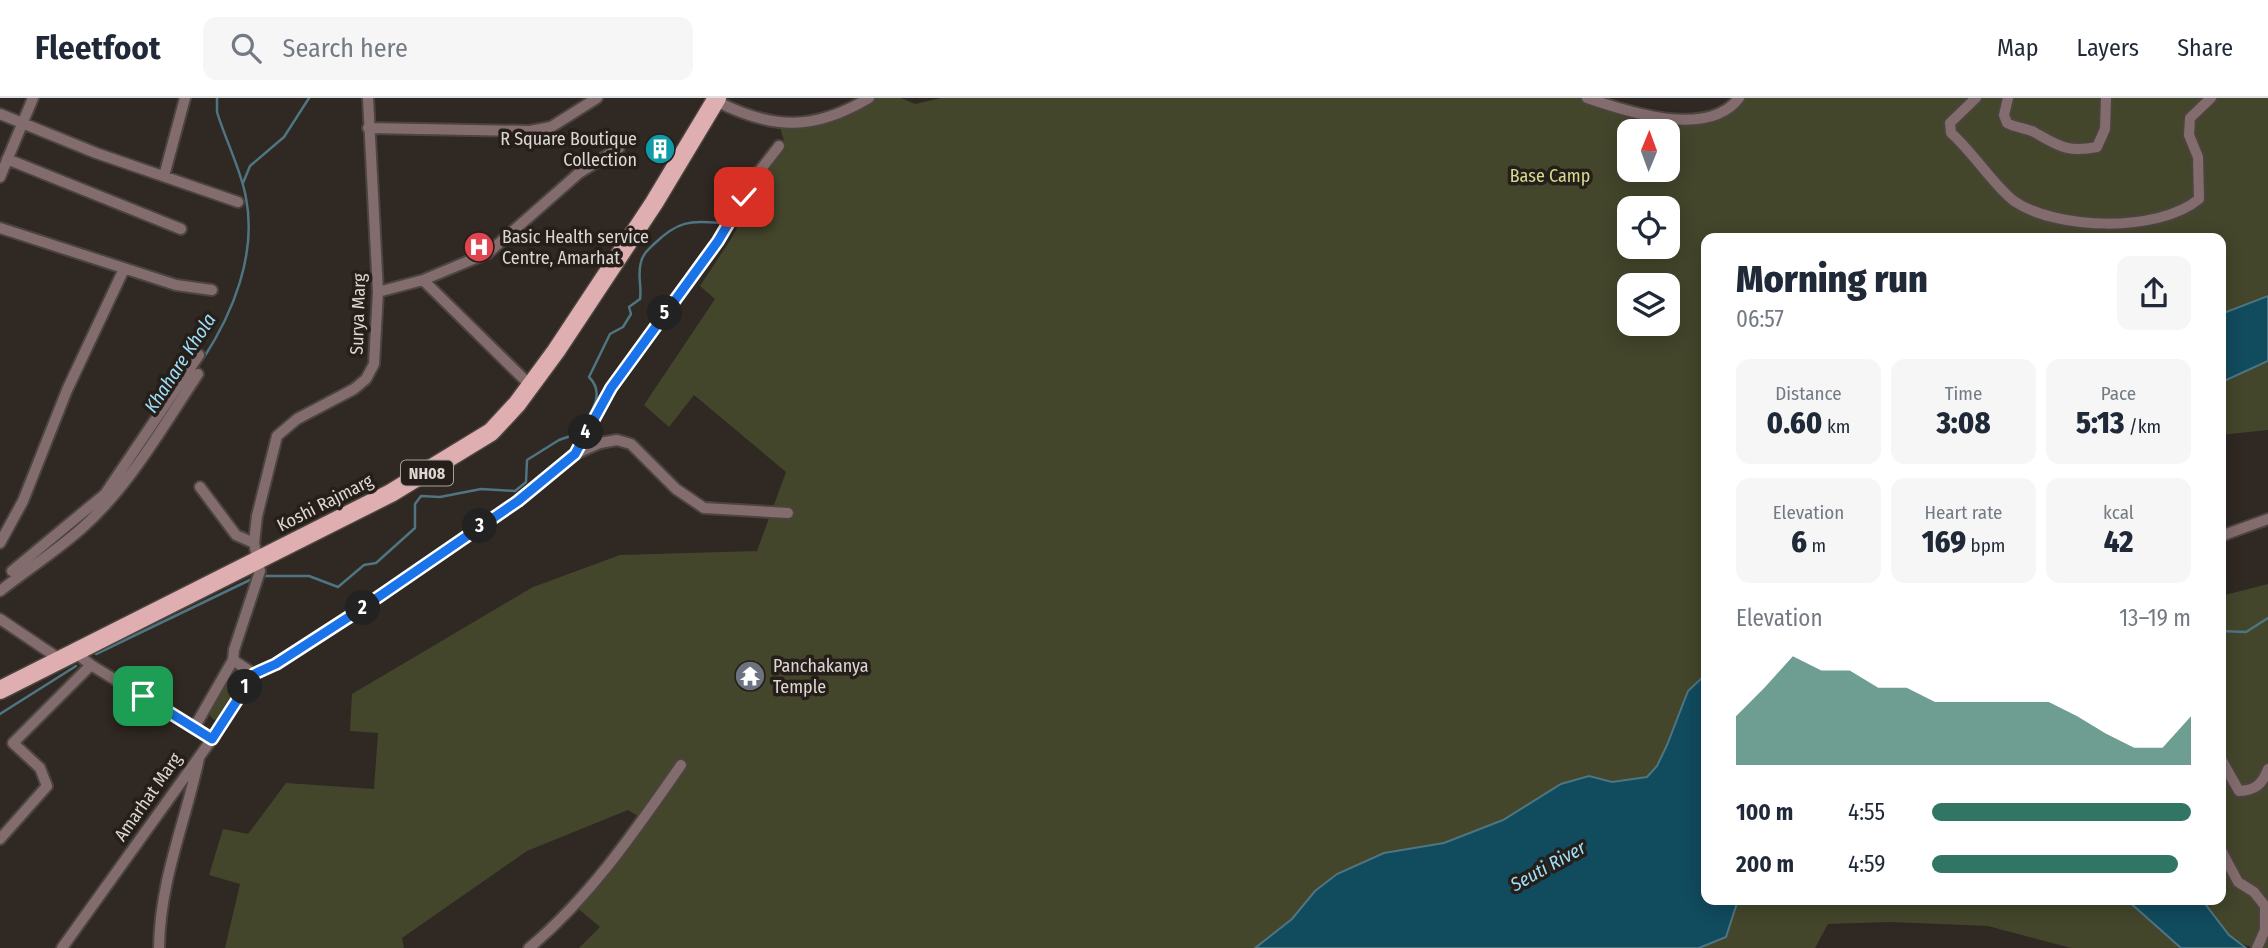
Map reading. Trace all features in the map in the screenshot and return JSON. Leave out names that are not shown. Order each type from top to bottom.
[{"type":"main road","name":"Koshi Rajmarg","points":[[0,690],[68,656],[259,571],[478,442],[502,421],[531,386],[654,203],[717,99]]},
{"type":"street","points":[[0,177],[33,98]]},
{"type":"street","points":[[164,176],[185,98]]},
{"type":"street","name":"Surya Marg","points":[[259,571],[254,543],[257,516],[277,436],[297,419],[354,388],[371,372],[379,292],[368,98]]},
{"type":"street","points":[[368,128],[530,131],[551,127],[597,98]]},
{"type":"street","points":[[717,99],[758,119],[779,124],[808,122],[839,114],[869,98]]},
{"type":"street","points":[[1587,98],[1624,110],[1705,121],[1733,106],[1739,98]]},
{"type":"street","points":[[1976,98],[1950,123],[1951,133],[2011,199],[2028,209],[2073,224],[2144,220],[2190,207],[2199,199],[2198,158],[2189,135],[2190,118],[2211,98]]},
{"type":"street","points":[[2008,98],[2004,115],[2007,123],[2031,130],[2056,145],[2076,151],[2097,147],[2102,140],[2106,98]]},
{"type":"street","points":[[0,114],[238,202]]},
{"type":"street","points":[[575,454],[611,388],[718,241],[758,173],[779,146]]},
{"type":"street","points":[[379,292],[423,281],[488,253],[579,173],[619,148]]},
{"type":"street","points":[[8,159],[181,229]]},
{"type":"street","points":[[0,228],[176,285],[212,290]]},
{"type":"street","points":[[0,543],[23,501],[67,390],[124,269]]},
{"type":"street","points":[[423,281],[531,386]]},
{"type":"street","points":[[12,571],[92,512],[199,355]]},
{"type":"street","points":[[0,591],[92,512],[132,471],[198,374]]},
{"type":"street","points":[[233,660],[254,674],[276,664],[518,501],[575,454],[600,443],[617,440],[631,444],[676,489],[704,508],[788,513]]},
{"type":"street","points":[[200,487],[236,535],[254,543]]},
{"type":"street","points":[[2226,534],[2268,519]]},
{"type":"street","points":[[194,728],[233,660],[259,571]]},
{"type":"street","points":[[0,619],[68,656],[91,665],[212,739]]},
{"type":"street","points":[[0,839],[47,786],[40,768],[13,743],[91,665]]},
{"type":"street","name":"Amarhat Marg","points":[[62,948],[212,739],[254,674]]},
{"type":"street","points":[[159,948],[162,895],[201,752]]},
{"type":"street","points":[[529,948],[575,906],[623,850],[681,765]]},
{"type":"street","points":[[2226,768],[2239,791],[2253,790],[2264,780],[2268,769]]},
{"type":"street","points":[[2226,859],[2238,882],[2253,892],[2265,906],[2265,930],[2257,948]]},
{"type":"green space","name":"Base Camp","points":[[869,98],[901,98],[915,104],[941,98],[1595,98],[1668,117],[1733,106],[1744,98],[2268,98],[2268,296],[2226,312],[2226,233],[1701,233],[1701,679],[1688,691],[1657,766],[1647,777],[1611,782],[1589,776],[1561,784],[1503,820],[1444,843],[1384,853],[1337,874],[1315,891],[1292,919],[1255,948],[579,948],[600,927],[575,906],[643,819],[628,810],[527,851],[402,938],[404,948],[225,948],[240,884],[209,875],[223,829],[248,834],[286,783],[374,789],[378,733],[350,731],[352,694],[533,587],[620,555],[757,551],[786,472],[694,395],[669,427],[644,405],[715,299],[700,286],[731,239],[768,170],[786,148],[779,124],[808,122]]},
{"type":"green space","points":[[2268,361],[2268,430],[2226,434],[2226,380]]},
{"type":"green space","points":[[2268,584],[2268,948],[2255,947],[2236,940],[2206,905],[2226,905],[2226,595]]},
{"type":"green space","points":[[236,668],[249,673],[221,718],[214,720],[206,711]]},
{"type":"green space","points":[[1736,905],[2133,905],[2181,948],[2071,948],[1988,926],[1890,922],[1828,924],[1815,948],[1699,948],[1726,937]]},
{"type":"water","points":[[2268,296],[2268,361],[2226,380],[2226,312]]},
{"type":"water","name":"Seuti River","points":[[1701,679],[1701,905],[1736,905],[1726,937],[1699,948],[1255,948],[1292,919],[1315,891],[1337,874],[1384,853],[1444,843],[1503,820],[1561,784],[1589,776],[1612,782],[1647,777],[1657,766],[1688,691]]},
{"type":"water","points":[[2133,905],[2206,905],[2229,935],[2246,948],[2181,948]]},
{"type":"waterway","name":"Khahare Khola","points":[[203,359],[233,303],[248,240],[249,219],[244,188],[217,112],[217,98]]},
{"type":"waterway","points":[[243,183],[250,166],[284,137],[309,98]]},
{"type":"waterway","points":[[264,576],[309,576],[338,587],[364,565],[376,563],[415,528],[415,504],[421,496],[440,497],[481,489],[515,491],[526,482],[527,460],[559,440],[579,433],[591,412],[596,391],[589,377],[610,334],[623,327],[631,314],[629,307],[640,299],[640,267],[646,252],[678,226],[693,222],[723,223]]},
{"type":"waterway","name":"Khahare Khola","points":[[148,440],[166,414]]},
{"type":"waterway","points":[[704,502],[722,504]]},
{"type":"waterway","points":[[96,654],[254,578]]},
{"type":"waterway","points":[[2226,631],[2246,632],[2268,618]]},
{"type":"waterway","points":[[0,714],[76,666]]},
{"type":"place","name":"R Square Boutique Collection","points":[[660,149]]},
{"type":"place","name":"Basic Health service Centre, Amarhat","points":[[479,247]]},
{"type":"place","name":"Panchakanya Temple","points":[[750,676]]},
{"type":"route","points":[[143,696],[212,739],[254,674],[276,664],[355,613],[518,501],[575,454],[611,388],[690,282],[733,219],[744,197]]}]
